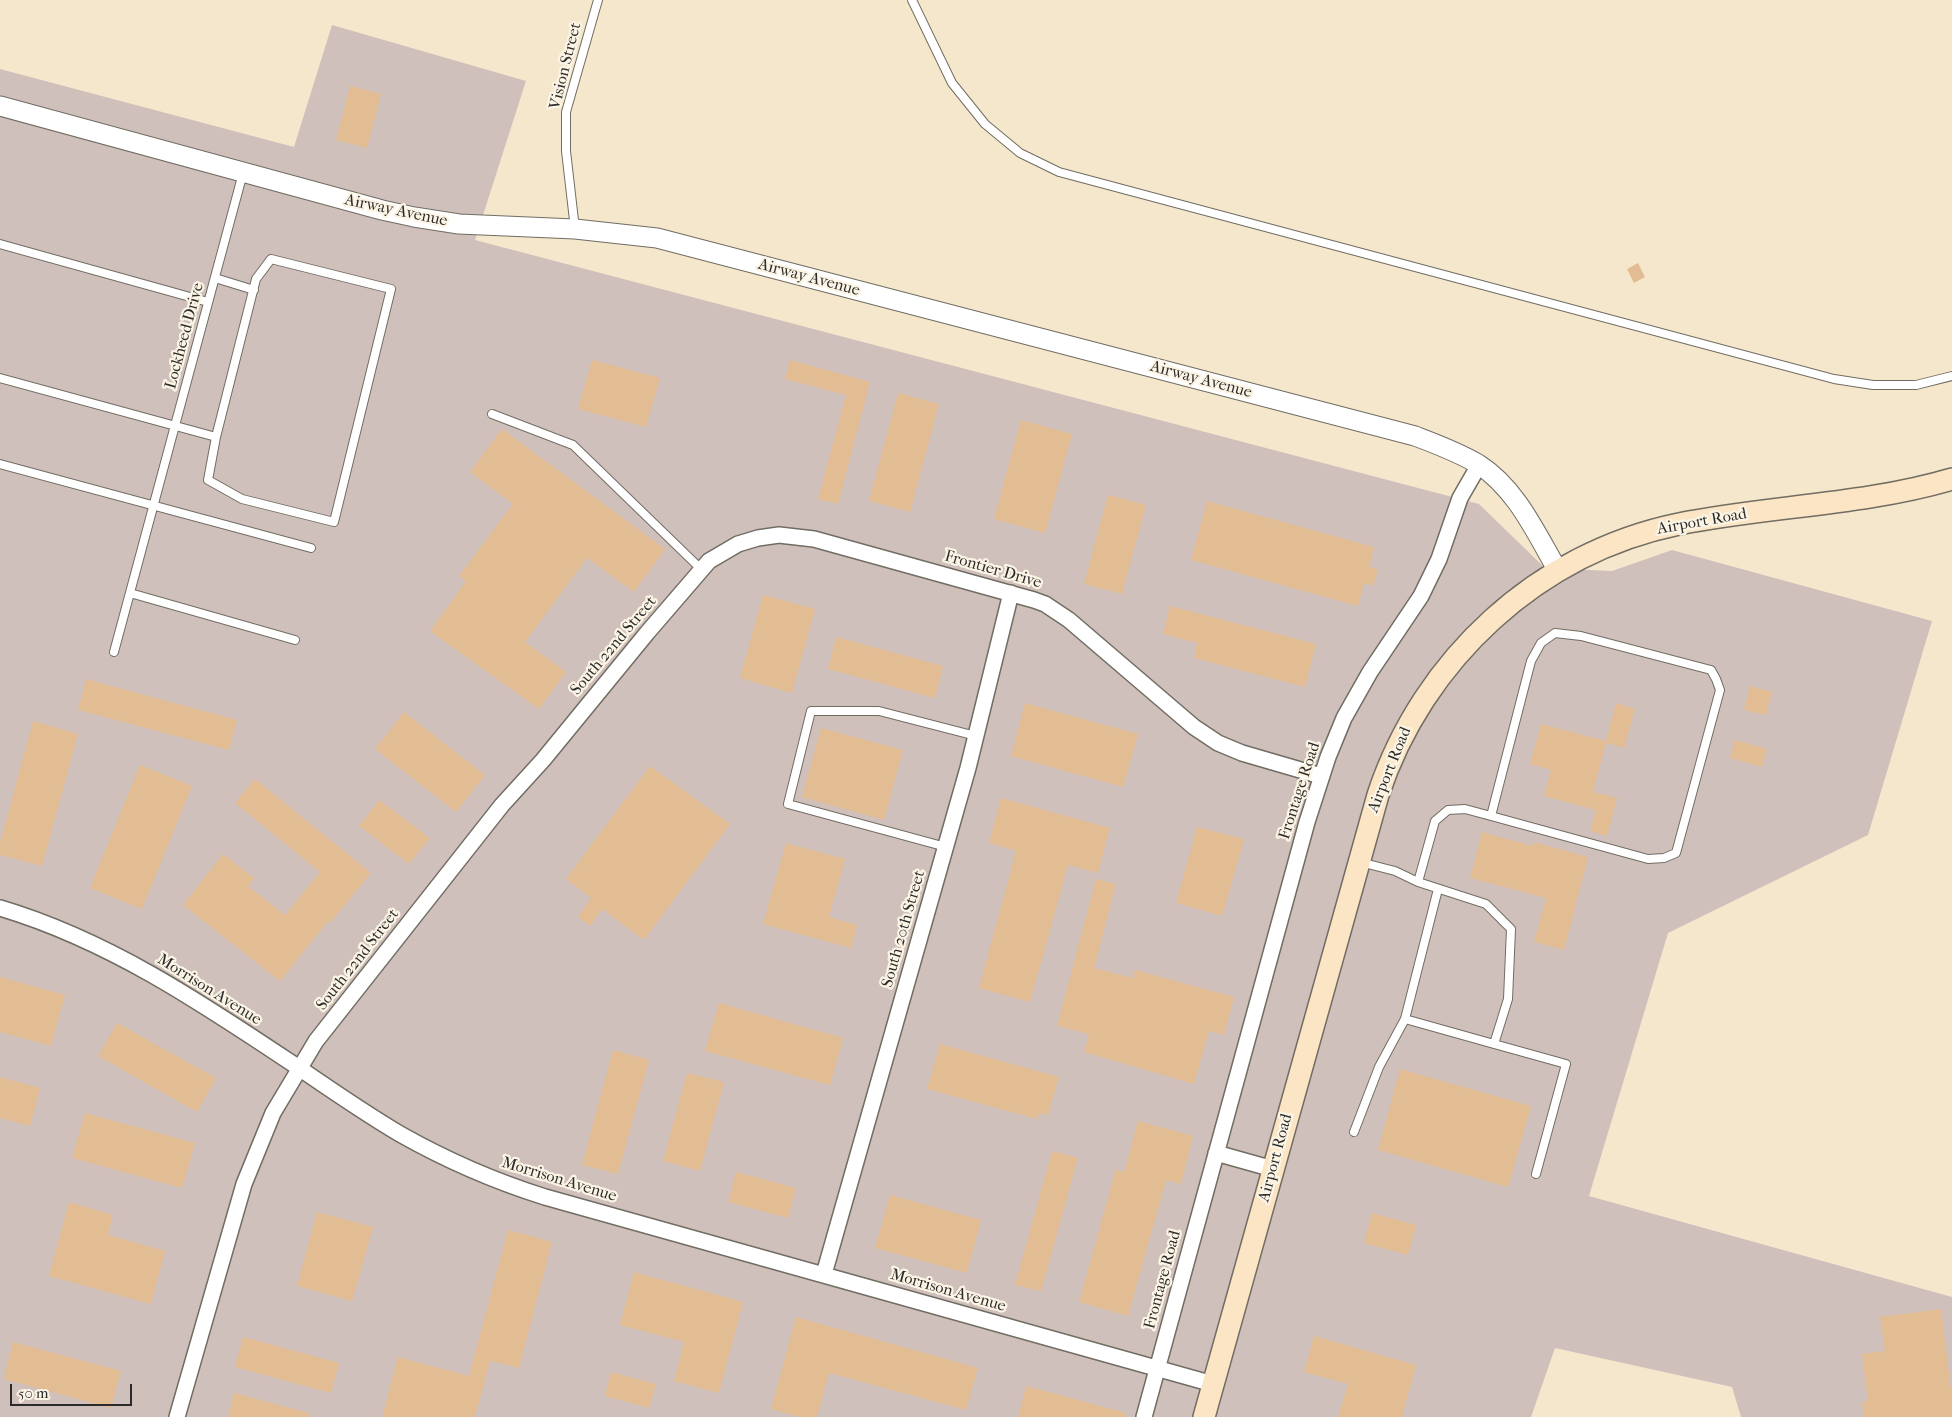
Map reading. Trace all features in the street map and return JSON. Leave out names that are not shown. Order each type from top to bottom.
[{"type":"main road","name":"Airport Road","points":[[1204,1417],[1378,795],[1390,762],[1405,730],[1432,688],[1463,648],[1494,616],[1526,592],[1558,571],[1609,545],[1665,527],[1886,493],[1952,479]]},
{"type":"street","name":"Airway Avenue","points":[[0,106],[243,173],[414,217],[459,224],[575,229],[657,238],[1372,424],[1430,441],[1479,465],[1500,482],[1513,497],[1558,571]]},
{"type":"street","name":"Frontage Road","points":[[1144,1417],[1321,776],[1336,734],[1352,703],[1370,672],[1413,609],[1427,583],[1443,549],[1460,498],[1479,465]]},
{"type":"street","name":"Frontier Drive","points":[[684,591],[719,554],[738,544],[758,538],[796,536],[814,539],[1011,593],[1045,604],[1069,620],[1194,727],[1218,743],[1242,754],[1321,776]]},
{"type":"street","name":"South 22nd Street","points":[[177,1417],[244,1184],[273,1114],[299,1068],[316,1041],[502,805],[543,760],[684,591]]},
{"type":"street","name":"South 20th Street","points":[[824,1274],[946,847],[976,736],[1011,593]]},
{"type":"street","name":"Morrison Avenue","points":[[0,908],[74,935],[148,971],[370,1116],[401,1134],[492,1178],[545,1197],[1213,1384]]},
{"type":"street","points":[[1216,1153],[1273,1169]]},
{"type":"lane","name":"Vision Street","points":[[575,229],[566,151],[566,112],[598,0]]},
{"type":"lane","points":[[912,0],[952,82],[985,124],[1020,153],[1059,172],[1834,379],[1873,385],[1916,385],[1952,376]]},
{"type":"lane","name":"Lockheed Drive","points":[[114,652],[243,173]]},
{"type":"lane","points":[[0,244],[208,302]]},
{"type":"lane","points":[[271,259],[391,289],[334,522],[242,500],[208,480],[216,437],[256,279],[271,259]]},
{"type":"lane","points":[[215,278],[254,290]]},
{"type":"lane","points":[[0,378],[216,437]]},
{"type":"lane","points":[[492,414],[573,445],[702,570]]},
{"type":"lane","points":[[0,464],[311,548]]},
{"type":"lane","points":[[130,593],[295,640]]},
{"type":"lane","points":[[1418,882],[1435,821],[1448,810],[1465,809],[1648,859],[1664,858],[1676,853],[1720,690],[1711,670],[1581,636],[1555,633],[1541,643],[1531,661],[1491,816]]},
{"type":"lane","points":[[946,847],[788,804],[811,711],[879,711],[976,736]]},
{"type":"lane","points":[[1359,861],[1395,871],[1418,882],[1486,904],[1511,929],[1508,999],[1494,1044]]},
{"type":"lane","points":[[1354,1132],[1379,1067],[1405,1019],[1438,888]]},
{"type":"lane","points":[[1405,1019],[1566,1064],[1536,1174]]},
{"type":"shaded area","points":[[332,25],[526,81],[475,240],[1479,504],[1545,568],[1612,571],[1672,550],[1932,621],[1868,835],[1668,933],[1589,1196],[1952,1297],[1952,1417],[1741,1417],[1732,1387],[1555,1348],[1531,1417],[0,1417],[0,69],[294,147]]},
{"type":"building","points":[[350,86],[381,94],[367,148],[336,140]]},
{"type":"building","points":[[1638,263],[1645,277],[1634,283],[1627,269]]},
{"type":"building","points":[[592,360],[660,378],[646,427],[578,409]]},
{"type":"building","points":[[790,360],[870,382],[838,504],[818,499],[846,395],[785,379]]},
{"type":"building","points":[[898,393],[939,404],[910,512],[869,501]]},
{"type":"building","points":[[1021,420],[1072,434],[1045,533],[994,519]]},
{"type":"building","points":[[502,429],[665,549],[634,592],[587,558],[525,642],[566,672],[539,709],[430,631],[466,581],[459,576],[513,504],[470,472]]},
{"type":"building","points":[[1108,495],[1146,505],[1122,594],[1084,584]]},
{"type":"building","points":[[1207,501],[1374,547],[1369,567],[1378,569],[1373,586],[1364,583],[1358,606],[1191,560]]},
{"type":"building","points":[[763,595],[815,609],[792,693],[740,678]]},
{"type":"building","points":[[1170,606],[1316,644],[1305,687],[1194,658],[1197,643],[1163,634]]},
{"type":"building","points":[[836,637],[943,666],[935,698],[828,669]]},
{"type":"building","points":[[86,679],[237,720],[229,750],[78,710]]},
{"type":"building","points":[[1750,686],[1772,692],[1766,715],[1744,710]]},
{"type":"building","points":[[1025,703],[1138,734],[1123,787],[1011,756]]},
{"type":"building","points":[[1616,703],[1635,709],[1624,748],[1606,743],[1593,792],[1617,798],[1607,836],[1590,831],[1596,810],[1544,796],[1551,770],[1530,764],[1541,724],[1606,741]]},
{"type":"building","points":[[404,712],[485,775],[456,812],[375,749]]},
{"type":"building","points":[[33,721],[78,734],[42,866],[0,855],[0,843]]},
{"type":"building","points":[[821,728],[903,750],[884,820],[802,797]]},
{"type":"building","points":[[1735,740],[1767,749],[1762,767],[1730,758]]},
{"type":"building","points":[[140,765],[192,786],[142,909],[90,888]]},
{"type":"building","points":[[650,766],[730,824],[644,940],[602,909],[590,926],[578,917],[591,898],[566,879]]},
{"type":"building","points":[[255,779],[371,873],[330,923],[328,921],[280,981],[183,905],[223,854],[254,878],[248,886],[285,915],[320,872],[235,803]]},
{"type":"building","points":[[1001,798],[1110,828],[1098,873],[1068,865],[1030,1002],[979,988],[1016,851],[989,843]]},
{"type":"building","points":[[379,800],[430,838],[409,864],[359,826]]},
{"type":"building","points":[[1197,827],[1244,839],[1222,916],[1176,903]]},
{"type":"building","points":[[1482,832],[1533,846],[1534,842],[1588,857],[1564,950],[1534,942],[1546,898],[1470,878]]},
{"type":"building","points":[[786,843],[845,859],[829,917],[857,925],[851,948],[763,924]]},
{"type":"building","points":[[1096,879],[1116,884],[1094,968],[1133,978],[1135,970],[1234,997],[1224,1035],[1209,1031],[1194,1084],[1084,1052],[1089,1034],[1057,1026]]},
{"type":"building","points":[[0,977],[65,995],[51,1046],[0,1032]]},
{"type":"building","points":[[719,1003],[843,1038],[830,1085],[705,1051]]},
{"type":"building","points":[[117,1023],[216,1078],[197,1112],[98,1056]]},
{"type":"building","points":[[940,1044],[1059,1077],[1048,1115],[1039,1113],[1037,1119],[927,1089]]},
{"type":"building","points":[[613,1050],[649,1060],[618,1174],[582,1165]]},
{"type":"building","points":[[1400,1069],[1531,1106],[1508,1187],[1378,1150]]},
{"type":"building","points":[[687,1073],[724,1082],[700,1171],[663,1161]]},
{"type":"building","points":[[0,1077],[40,1088],[30,1126],[0,1118]]},
{"type":"building","points":[[85,1113],[195,1143],[182,1188],[72,1158]]},
{"type":"building","points":[[1138,1121],[1193,1136],[1181,1184],[1166,1180],[1128,1316],[1079,1302],[1116,1169],[1124,1172]]},
{"type":"building","points":[[1052,1151],[1078,1158],[1041,1291],[1015,1285]]},
{"type":"building","points":[[736,1172],[796,1188],[788,1218],[728,1202]]},
{"type":"building","points":[[890,1195],[981,1220],[967,1273],[875,1248]]},
{"type":"building","points":[[69,1202],[113,1215],[108,1235],[165,1251],[151,1304],[49,1276]]},
{"type":"building","points":[[317,1212],[373,1227],[352,1301],[297,1286]]},
{"type":"building","points":[[1372,1213],[1416,1225],[1408,1255],[1364,1243]]},
{"type":"building","points":[[508,1230],[552,1242],[519,1368],[490,1361],[475,1417],[382,1417],[398,1357],[469,1376]]},
{"type":"building","points":[[634,1272],[743,1302],[719,1393],[674,1381],[684,1342],[620,1325]]},
{"type":"building","points":[[1941,1309],[1952,1399],[1952,1417],[1864,1417],[1862,1402],[1868,1401],[1862,1354],[1885,1351],[1880,1317]]},
{"type":"building","points":[[796,1317],[978,1368],[966,1410],[829,1373],[817,1417],[800,1417],[771,1409]]},
{"type":"building","points":[[1314,1336],[1416,1365],[1402,1417],[1338,1417],[1348,1384],[1304,1372]]},
{"type":"building","points":[[243,1337],[339,1363],[331,1393],[235,1367]]},
{"type":"building","points":[[13,1342],[121,1371],[111,1408],[4,1379]]},
{"type":"building","points":[[611,1372],[656,1384],[649,1408],[605,1396]]},
{"type":"building","points":[[1026,1386],[1126,1413],[1125,1417],[1018,1417]]},
{"type":"building","points":[[234,1393],[309,1413],[308,1417],[228,1417]]}]
